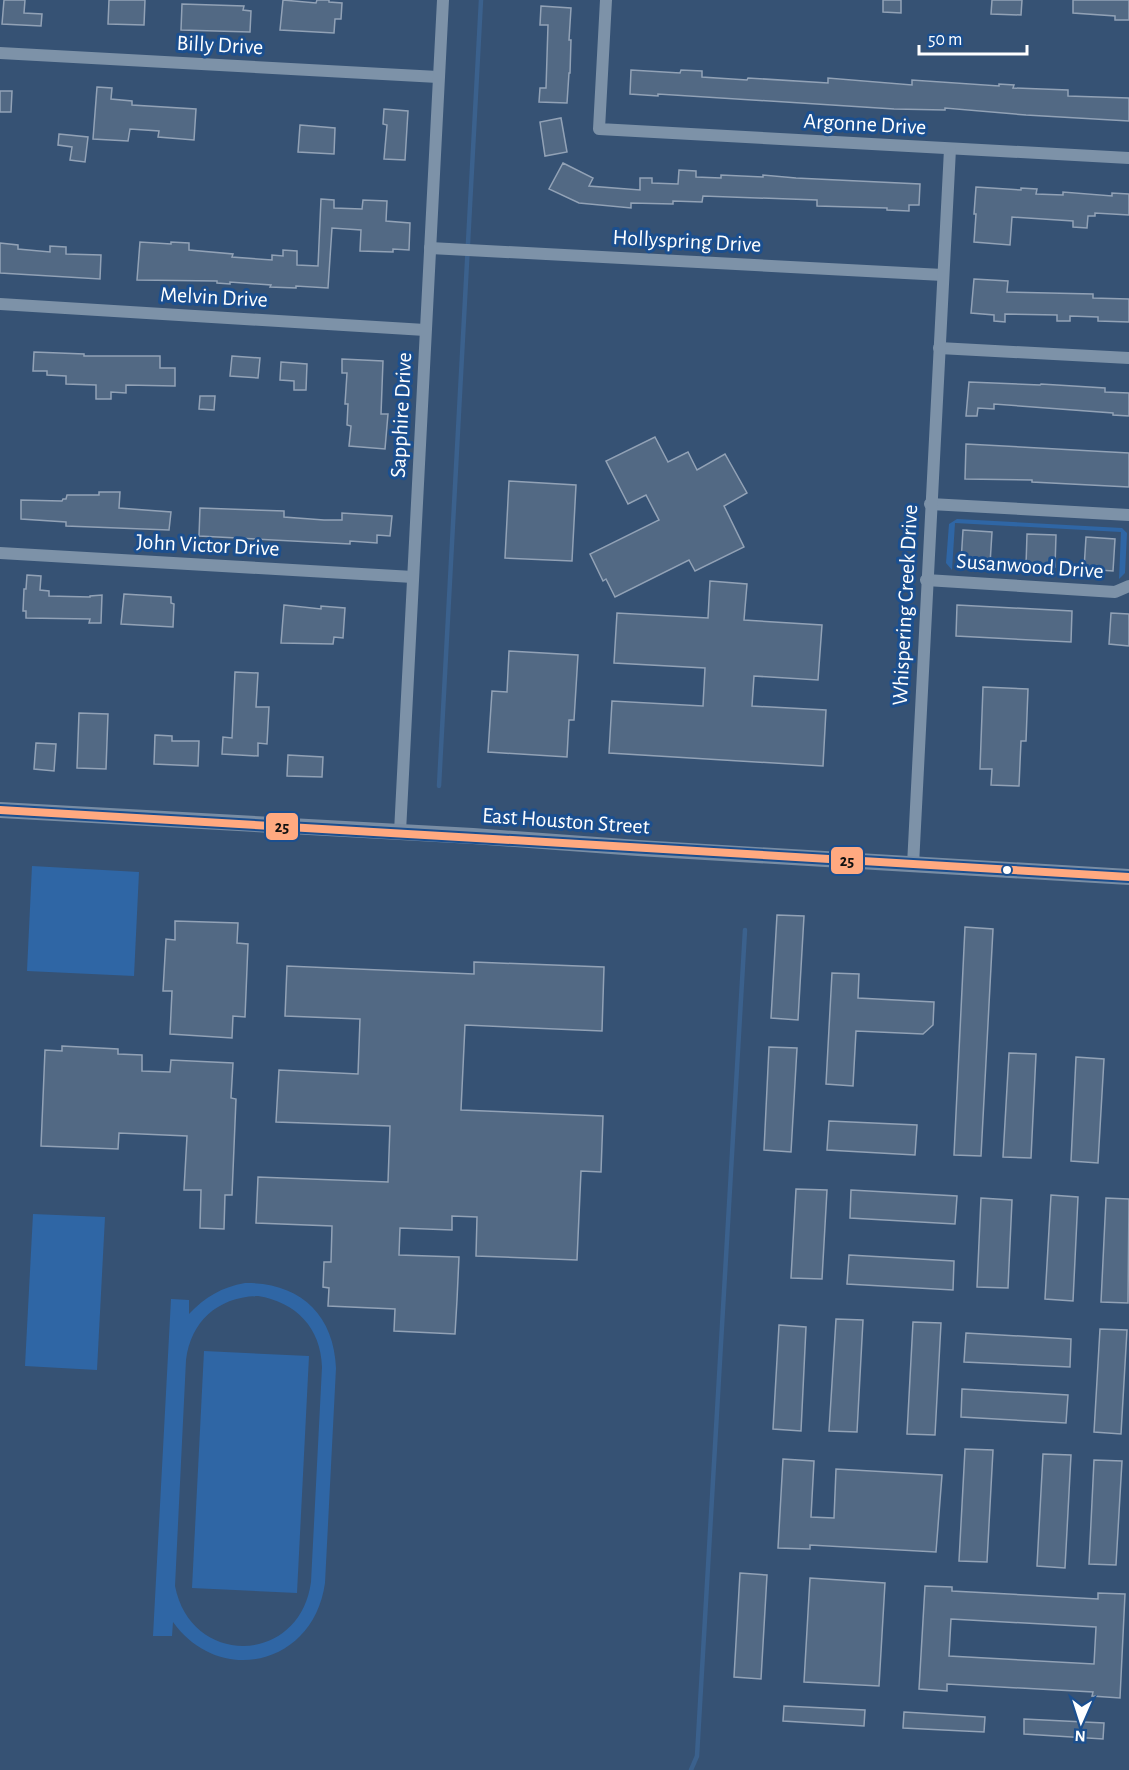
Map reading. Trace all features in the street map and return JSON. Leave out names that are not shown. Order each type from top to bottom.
[{"type":"main road","name":"East Houston Street","points":[[0,810],[1129,877]]},
{"type":"street","name":"Sapphire Drive","points":[[400,832],[443,0]]},
{"type":"street","name":"Argonne Drive","points":[[606,0],[599,129],[1129,158]]},
{"type":"street","name":"Billy Drive","points":[[0,53],[438,77]]},
{"type":"street","points":[[943,275],[950,148]]},
{"type":"street","name":"Hollyspring Drive","points":[[430,248],[943,275]]},
{"type":"street","name":"Whispering Creek Drive","points":[[913,865],[943,275]]},
{"type":"street","name":"Melvin Drive","points":[[0,304],[425,330]]},
{"type":"street","points":[[939,348],[1129,358]]},
{"type":"street","points":[[930,504],[1129,515]]},
{"type":"street","name":"John Victor Drive","points":[[0,553],[413,577]]},
{"type":"street","name":"Susanwood Drive","points":[[926,580],[1115,592],[1129,586]]},
{"type":"shaded area","points":[[957,519],[1122,528],[1127,533],[1125,573],[1119,579],[1121,532],[955,523],[952,570],[946,563],[949,524]]},
{"type":"shaded area","points":[[32,866],[139,872],[134,976],[27,971]]},
{"type":"shaded area","points":[[33,1214],[105,1217],[97,1370],[25,1366]]},
{"type":"shaded area","points":[[245,1283],[282,1288],[297,1295],[310,1305],[321,1317],[329,1332],[336,1368],[325,1583],[317,1611],[303,1633],[285,1648],[263,1658],[239,1660],[215,1655],[193,1643],[173,1622],[172,1636],[153,1636],[171,1299],[189,1300],[189,1314],[214,1294]],"holes":[[[258,1296],[284,1304],[304,1319],[317,1340],[321,1353],[311,1582],[303,1609],[287,1629],[267,1641],[245,1646],[222,1643],[201,1632],[185,1613],[175,1586],[186,1360],[189,1346],[200,1323],[219,1306],[244,1297]]]},
{"type":"shaded area","points":[[204,1351],[309,1356],[297,1593],[192,1588]]},
{"type":"building","points":[[4,0],[25,0],[24,13],[42,14],[41,26],[2,24]]},
{"type":"building","points":[[109,0],[145,0],[144,25],[108,24]]},
{"type":"building","points":[[283,0],[316,3],[317,0],[329,0],[329,2],[342,3],[341,19],[335,19],[334,33],[280,30]]},
{"type":"building","points":[[883,0],[901,0],[901,13],[883,12]]},
{"type":"building","points":[[992,0],[1022,0],[1021,15],[991,14]]},
{"type":"building","points":[[1073,0],[1129,0],[1129,20],[1115,20],[1115,16],[1073,13]]},
{"type":"building","points":[[182,4],[244,6],[243,10],[251,11],[250,32],[181,30]]},
{"type":"building","points":[[541,6],[571,8],[567,103],[539,102],[540,88],[546,88],[548,25],[540,25]]},
{"type":"building","points":[[631,70],[680,73],[681,70],[702,71],[702,77],[747,80],[748,78],[828,83],[828,78],[912,85],[912,80],[1068,90],[1068,96],[1129,98],[1129,121],[945,108],[945,110],[894,109],[630,94]]},
{"type":"building","points":[[97,87],[112,88],[111,99],[132,101],[132,105],[196,109],[194,140],[158,137],[159,131],[130,129],[128,141],[93,139]]},
{"type":"building","points":[[0,91],[12,91],[11,112],[0,112]]},
{"type":"building","points":[[384,109],[408,111],[405,160],[384,159],[387,125],[383,124]]},
{"type":"building","points":[[561,118],[567,152],[545,156],[540,122]]},
{"type":"building","points":[[300,125],[335,128],[334,154],[298,152]]},
{"type":"building","points":[[59,134],[88,137],[85,162],[70,160],[72,147],[58,145]]},
{"type":"building","points":[[563,163],[593,178],[589,186],[640,190],[640,178],[652,178],[652,183],[678,184],[679,170],[696,171],[696,177],[721,178],[721,175],[763,177],[763,175],[920,184],[919,205],[909,205],[909,211],[887,210],[887,208],[817,206],[817,200],[703,196],[702,202],[631,203],[631,208],[579,203],[549,189]]},
{"type":"building","points":[[976,187],[1037,189],[1036,194],[1063,195],[1063,192],[1112,196],[1112,193],[1129,194],[1129,215],[1095,213],[1095,216],[1088,216],[1087,228],[1073,227],[1073,221],[1012,217],[1010,245],[974,242]]},
{"type":"building","points":[[321,199],[334,200],[334,208],[362,209],[363,200],[387,201],[386,221],[410,223],[409,250],[360,251],[361,230],[332,228],[328,288],[270,287],[271,285],[230,282],[230,284],[217,283],[217,281],[137,280],[140,242],[189,243],[189,250],[233,254],[232,257],[272,260],[272,255],[283,256],[283,250],[297,251],[297,265],[318,266]]},
{"type":"building","points":[[0,243],[18,245],[18,249],[50,252],[50,246],[66,247],[66,254],[101,255],[100,279],[0,273]]},
{"type":"building","points":[[974,279],[1008,281],[1007,292],[1093,294],[1093,298],[1129,299],[1129,322],[1098,321],[1098,317],[1070,316],[1070,321],[1057,321],[1057,315],[1005,314],[1005,322],[994,321],[994,315],[971,313]]},
{"type":"building","points":[[34,352],[84,354],[84,356],[160,356],[160,368],[175,368],[175,386],[126,385],[126,393],[111,392],[111,399],[96,399],[96,385],[66,384],[66,376],[47,375],[47,371],[33,371]]},
{"type":"building","points":[[232,356],[260,358],[258,378],[230,376]]},
{"type":"building","points":[[342,359],[383,361],[381,414],[388,414],[385,449],[349,446],[351,426],[347,425],[348,404],[345,404],[347,373],[342,373]]},
{"type":"building","points":[[281,362],[307,364],[306,390],[294,390],[294,381],[280,380]]},
{"type":"building","points":[[969,382],[1105,388],[1105,392],[1129,393],[1129,416],[994,404],[994,409],[978,408],[977,416],[966,416]]},
{"type":"building","points":[[200,396],[215,396],[214,410],[199,409]]},
{"type":"building","points":[[655,437],[668,462],[688,452],[697,470],[725,454],[747,493],[724,506],[744,547],[695,571],[689,560],[615,597],[606,579],[603,581],[590,554],[659,520],[646,495],[628,504],[606,461]]},
{"type":"building","points":[[966,444],[1129,453],[1129,487],[1032,482],[1032,480],[965,479]]},
{"type":"building","points":[[509,481],[576,485],[572,561],[505,558]]},
{"type":"building","points":[[99,492],[120,492],[119,508],[171,512],[169,530],[66,526],[66,522],[21,519],[21,500],[62,501],[67,495],[99,495]]},
{"type":"building","points":[[200,508],[284,511],[284,517],[324,520],[342,520],[342,513],[392,516],[390,536],[377,535],[377,543],[350,541],[350,544],[199,536]]},
{"type":"building","points":[[963,530],[992,532],[990,564],[961,562]]},
{"type":"building","points":[[1027,534],[1056,535],[1055,567],[1026,566]]},
{"type":"building","points":[[1086,537],[1115,539],[1113,571],[1084,569]]},
{"type":"building","points":[[27,575],[41,576],[40,590],[49,591],[49,596],[102,595],[101,623],[89,623],[90,619],[26,618],[26,611],[23,611]]},
{"type":"building","points":[[710,581],[747,584],[744,620],[822,625],[818,680],[754,676],[752,706],[826,710],[823,766],[609,753],[612,701],[703,706],[705,668],[614,663],[617,613],[708,618]]},
{"type":"building","points":[[124,594],[171,597],[171,603],[174,604],[173,627],[121,624]]},
{"type":"building","points":[[284,605],[321,609],[321,606],[345,608],[343,638],[334,637],[333,644],[281,643]]},
{"type":"building","points":[[957,605],[1072,611],[1071,642],[956,636]]},
{"type":"building","points":[[1111,613],[1129,614],[1129,646],[1109,644]]},
{"type":"building","points":[[509,651],[578,655],[574,720],[569,720],[567,757],[488,752],[492,691],[507,692]]},
{"type":"building","points":[[235,672],[258,673],[256,707],[269,707],[267,744],[258,743],[258,756],[222,754],[223,737],[232,738]]},
{"type":"building","points":[[983,687],[1028,689],[1026,741],[1021,741],[1019,786],[991,785],[992,769],[980,769]]},
{"type":"building","points":[[79,713],[108,714],[106,769],[77,768]]},
{"type":"building","points":[[155,735],[172,736],[172,741],[199,741],[198,766],[154,764]]},
{"type":"building","points":[[36,743],[56,744],[54,771],[34,769]]},
{"type":"building","points":[[288,755],[323,757],[322,777],[287,776]]},
{"type":"building","points":[[777,915],[804,916],[798,1020],[771,1018]]},
{"type":"building","points":[[175,921],[238,923],[237,943],[248,944],[245,1017],[233,1016],[232,1038],[170,1034],[172,991],[163,991],[166,939],[175,940]]},
{"type":"building","points":[[965,927],[993,929],[981,1156],[954,1155]]},
{"type":"building","points":[[474,962],[604,967],[602,1031],[465,1025],[461,1110],[603,1116],[601,1172],[581,1171],[577,1260],[476,1256],[477,1217],[452,1216],[452,1230],[400,1228],[399,1255],[459,1257],[457,1300],[455,1334],[394,1331],[395,1309],[328,1306],[329,1288],[323,1287],[324,1262],[331,1262],[332,1226],[256,1223],[258,1177],[388,1182],[390,1126],[276,1122],[279,1070],[358,1074],[360,1019],[285,1016],[287,966],[474,974]]},
{"type":"building","points":[[832,973],[859,974],[858,998],[934,1002],[933,1025],[923,1034],[856,1031],[853,1086],[826,1084]]},
{"type":"building","points":[[62,1046],[118,1049],[118,1054],[142,1055],[142,1071],[170,1072],[171,1060],[233,1063],[231,1098],[236,1099],[232,1195],[225,1195],[224,1229],[200,1228],[201,1190],[184,1190],[187,1136],[119,1133],[118,1149],[41,1146],[45,1050],[62,1051]]},
{"type":"building","points":[[769,1047],[797,1048],[791,1152],[764,1150]]},
{"type":"building","points":[[1009,1053],[1036,1054],[1031,1158],[1003,1157]]},
{"type":"building","points":[[1076,1057],[1104,1059],[1098,1163],[1071,1161]]},
{"type":"building","points":[[829,1121],[917,1125],[915,1155],[827,1150]]},
{"type":"building","points":[[796,1189],[827,1190],[822,1279],[791,1278]]},
{"type":"building","points":[[851,1190],[957,1196],[955,1224],[850,1218]]},
{"type":"building","points":[[1051,1195],[1078,1197],[1073,1301],[1045,1299]]},
{"type":"building","points":[[981,1198],[1012,1200],[1008,1288],[977,1287]]},
{"type":"building","points":[[1106,1198],[1129,1199],[1128,1303],[1101,1302]]},
{"type":"building","points":[[849,1255],[954,1261],[953,1290],[847,1284]]},
{"type":"building","points":[[836,1319],[863,1320],[857,1432],[829,1431]]},
{"type":"building","points":[[913,1322],[941,1323],[935,1435],[907,1434]]},
{"type":"building","points":[[779,1325],[806,1327],[801,1431],[773,1429]]},
{"type":"building","points":[[1100,1329],[1127,1330],[1121,1434],[1094,1432]]},
{"type":"building","points":[[966,1333],[1071,1339],[1070,1367],[964,1362]]},
{"type":"building","points":[[962,1389],[1068,1395],[1066,1423],[961,1417]]},
{"type":"building","points":[[965,1449],[993,1450],[987,1562],[959,1561]]},
{"type":"building","points":[[1043,1454],[1071,1455],[1065,1568],[1037,1566]]},
{"type":"building","points":[[783,1459],[814,1461],[811,1517],[834,1518],[836,1469],[942,1475],[936,1552],[810,1545],[810,1549],[778,1548]]},
{"type":"building","points":[[1094,1460],[1122,1461],[1116,1565],[1089,1564]]},
{"type":"building","points":[[740,1573],[767,1575],[761,1679],[734,1677]]},
{"type":"building","points":[[810,1578],[885,1583],[879,1686],[804,1682]]},
{"type":"building","points":[[925,1586],[952,1587],[952,1591],[1098,1599],[1098,1593],[1125,1594],[1120,1698],[1092,1696],[1093,1692],[947,1684],[947,1691],[919,1689]],"holes":[[[951,1619],[1096,1627],[1094,1664],[949,1656]]]},
{"type":"building","points":[[784,1706],[865,1710],[864,1726],[783,1721]]},
{"type":"building","points":[[904,1712],[985,1717],[984,1732],[903,1728]]},
{"type":"building","points":[[1024,1719],[1104,1723],[1103,1739],[1024,1734]]},
{"type":"waterway","points":[[439,786],[481,0]]},
{"type":"waterway","points":[[691,1770],[697,1756],[745,930]]},
{"type":"transit line","name":"25","points":[[0,810],[1129,877]]}]
